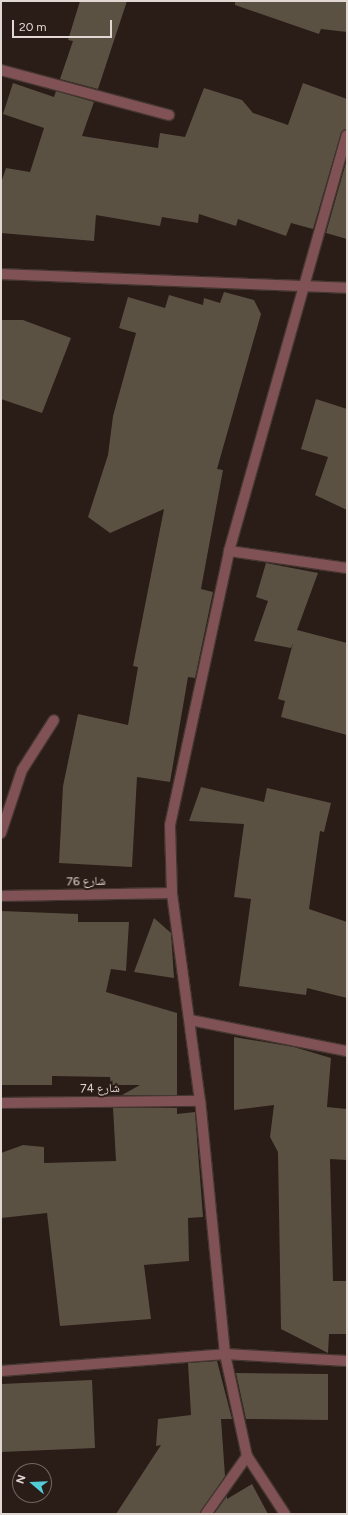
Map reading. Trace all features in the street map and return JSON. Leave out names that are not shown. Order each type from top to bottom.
[{"type":"street","points":[[1,70],[169,115]]},
{"type":"street","points":[[285,1514],[247,1456],[225,1354],[200,1101],[172,893],[170,825],[229,551],[306,287],[347,135]]},
{"type":"street","points":[[1,274],[347,288]]},
{"type":"street","points":[[229,551],[347,568]]},
{"type":"street","points":[[1,833],[22,770],[54,720]]},
{"type":"street","name":"شارع 76","points":[[1,896],[172,893]]},
{"type":"street","points":[[190,1020],[347,1051]]},
{"type":"street","name":"شارع 74","points":[[1,1103],[200,1101]]},
{"type":"street","points":[[1,1371],[225,1354],[347,1361]]},
{"type":"street","points":[[206,1514],[247,1456]]},
{"type":"building","points":[[80,1],[127,1],[98,89],[60,79],[73,41],[68,40]]},
{"type":"building","points":[[235,1],[347,1],[347,32],[321,29],[319,34],[235,5]]},
{"type":"building","points":[[13,83],[54,97],[56,91],[94,102],[82,136],[158,148],[160,133],[185,137],[204,88],[242,100],[253,113],[288,125],[303,83],[347,99],[347,129],[341,133],[313,229],[291,223],[286,236],[238,219],[236,226],[199,214],[198,223],[162,217],[160,226],[96,215],[94,241],[1,233],[1,183],[6,168],[30,172],[44,128],[3,114]]},
{"type":"building","points":[[347,159],[347,239],[326,233]]},
{"type":"building","points":[[224,292],[254,300],[261,314],[217,469],[223,470],[201,589],[213,592],[195,678],[188,677],[170,782],[137,777],[132,867],[59,863],[63,786],[78,714],[128,725],[138,667],[133,666],[164,509],[110,533],[88,517],[108,455],[113,416],[136,333],[119,328],[128,297],[165,308],[169,295],[203,305],[204,298],[220,303]]},
{"type":"building","points":[[1,320],[23,320],[71,338],[42,413],[1,399]]},
{"type":"building","points":[[316,399],[347,409],[347,510],[315,495],[328,457],[301,449]]},
{"type":"building","points":[[266,563],[318,573],[297,630],[347,643],[347,735],[281,717],[285,701],[278,699],[293,643],[291,648],[254,641],[268,601],[256,597]]},
{"type":"building","points":[[201,787],[264,802],[267,788],[331,803],[324,832],[320,831],[309,909],[347,922],[347,998],[307,988],[306,995],[239,986],[251,899],[234,897],[244,824],[189,821]]},
{"type":"building","points":[[1,911],[78,914],[78,922],[129,922],[126,971],[111,969],[106,992],[177,1013],[177,1095],[122,1095],[140,1085],[111,1085],[110,1077],[52,1076],[52,1085],[1,1085]]},
{"type":"building","points":[[154,918],[171,933],[174,978],[134,972]]},
{"type":"building","points":[[234,1037],[294,1047],[331,1058],[327,1107],[347,1109],[347,1160],[330,1159],[333,1281],[347,1281],[347,1334],[329,1334],[328,1353],[281,1329],[278,1152],[270,1137],[274,1105],[234,1110]]},
{"type":"building","points":[[113,1108],[177,1108],[177,1114],[195,1112],[203,1217],[188,1218],[189,1261],[144,1265],[151,1319],[60,1326],[47,1213],[1,1218],[1,1153],[23,1145],[44,1147],[44,1163],[116,1161]]},
{"type":"building","points":[[217,1361],[232,1419],[221,1419],[225,1476],[200,1514],[116,1514],[161,1445],[156,1446],[158,1419],[191,1415],[188,1363]]},
{"type":"building","points":[[236,1373],[328,1374],[328,1420],[246,1419]]},
{"type":"building","points":[[92,1380],[95,1448],[1,1452],[1,1384]]},
{"type":"building","points":[[252,1484],[268,1514],[214,1514],[227,1496],[227,1499]]}]
